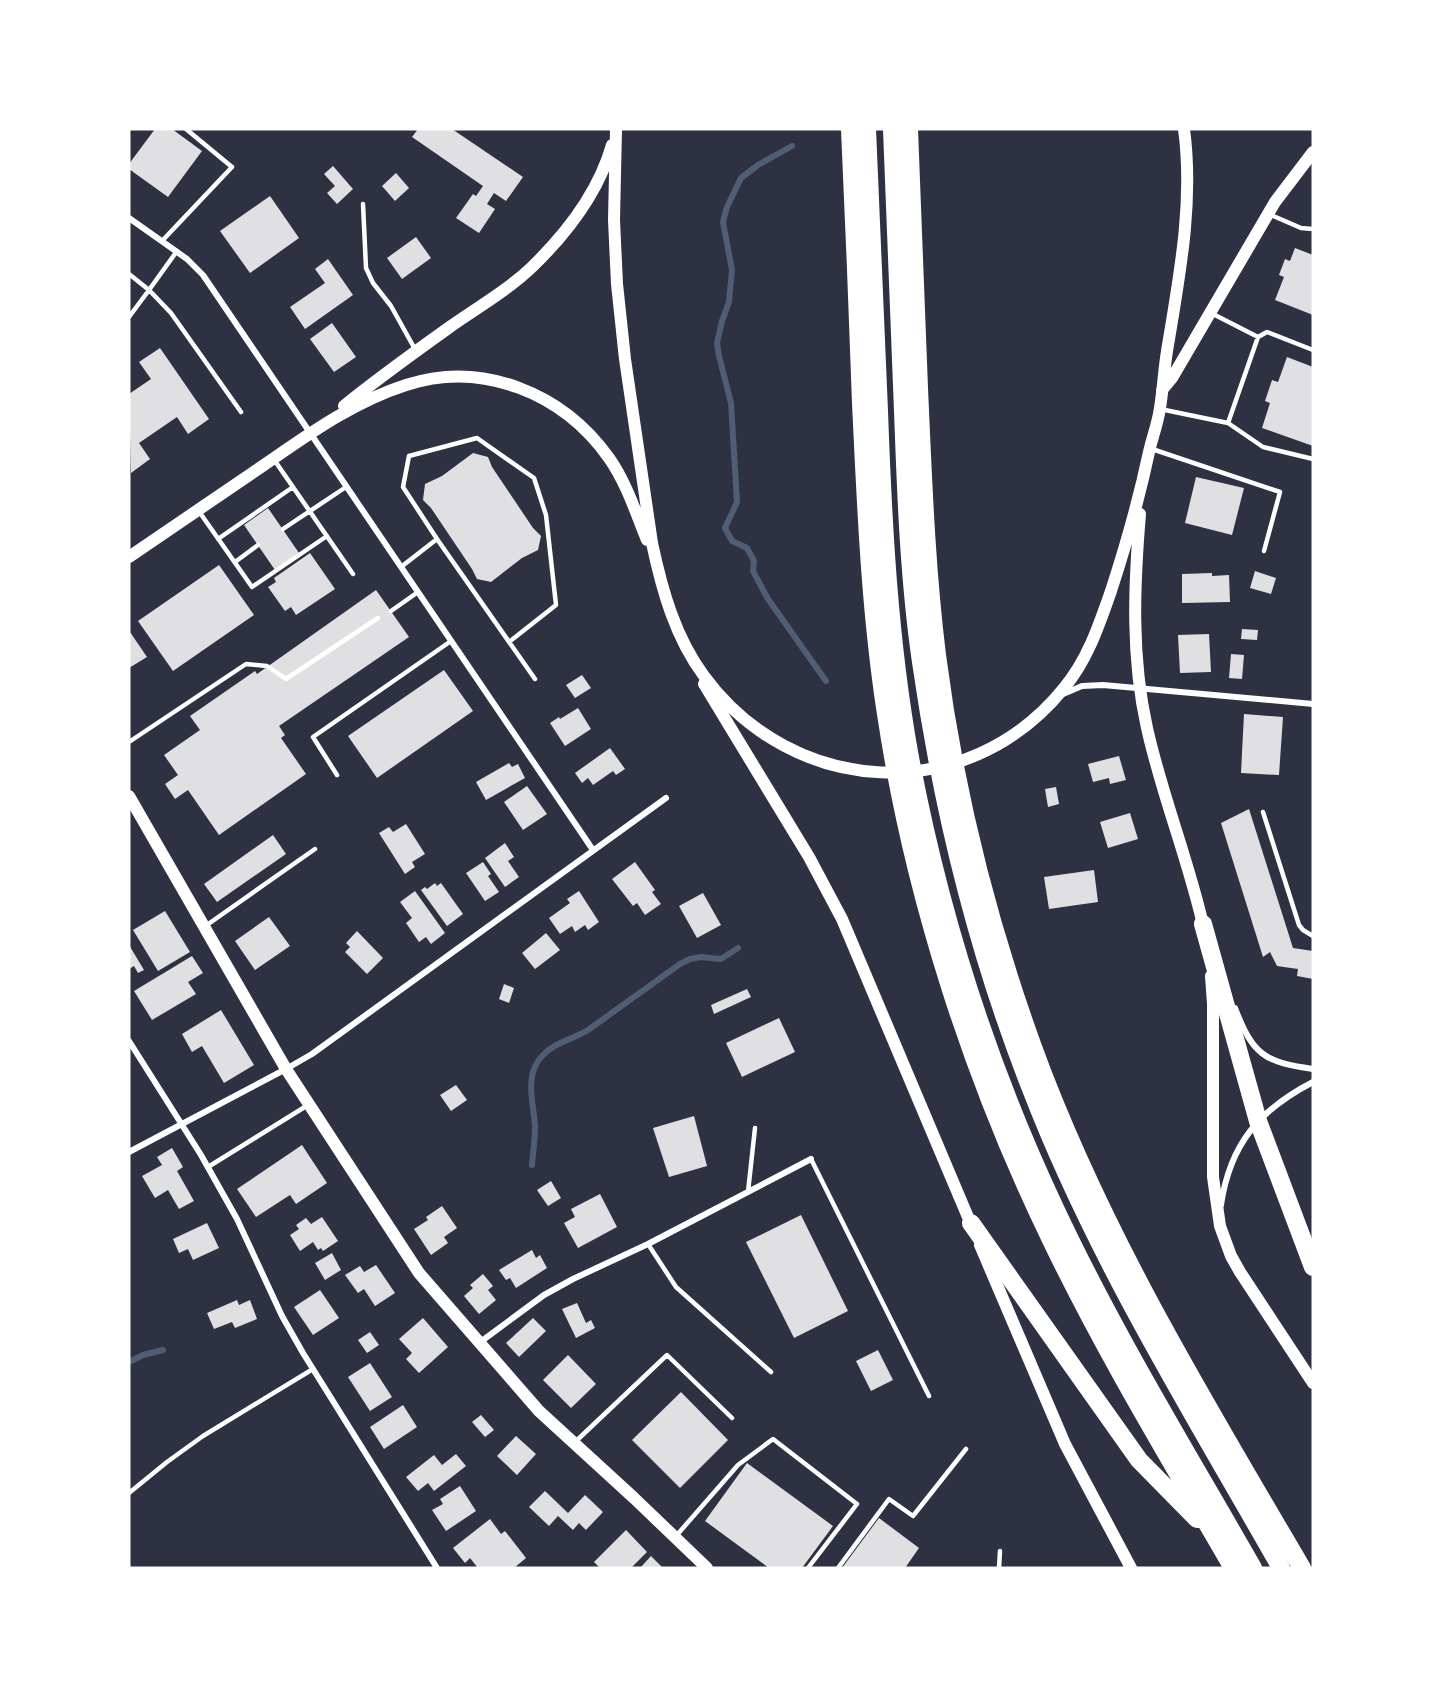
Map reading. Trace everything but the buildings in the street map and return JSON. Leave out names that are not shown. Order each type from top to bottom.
[{"type":"highway","points":[[850,129],[872,605],[893,754],[925,898],[965,1030],[1030,1194],[1087,1312],[1233,1568]]},
{"type":"highway","points":[[867,129],[889,603],[909,752],[942,894],[984,1034],[1049,1196],[1102,1304],[1253,1568]]},
{"type":"highway","points":[[892,129],[906,478],[913,588],[921,661],[937,761],[972,914],[1018,1054],[1075,1192],[1141,1323],[1281,1568]]},
{"type":"highway","points":[[909,129],[923,477],[930,586],[938,658],[956,767],[989,909],[1037,1058],[1102,1210],[1160,1323],[1302,1568]]},
{"type":"highway","points":[[1203,924],[1258,1121],[1313,1267]]},
{"type":"highway","points":[[971,1223],[1139,1460],[1215,1537]]},
{"type":"main road","points":[[310,434],[376,380],[519,278],[548,250],[576,216],[595,184],[610,151],[616,129]]},
{"type":"main road","points":[[616,129],[614,220],[617,284],[625,359],[658,569]]},
{"type":"main road","points":[[686,648],[715,690],[752,726],[795,752],[827,764],[875,773],[921,771],[967,759],[1000,743],[1028,725],[1055,699],[1083,660],[1096,633],[1125,547],[1160,409],[1188,202],[1188,165],[1184,129]]},
{"type":"main road","points":[[1161,391],[1172,378],[1268,214],[1313,152]]},
{"type":"main road","points":[[129,557],[310,434],[372,398],[408,384],[446,377],[475,377],[506,382],[565,412],[600,446],[619,475],[658,569],[678,631],[713,701],[831,897],[1065,1444],[1131,1568]]},
{"type":"main road","points":[[1142,485],[1135,609],[1136,650],[1147,728],[1156,767],[1203,924],[1212,980],[1213,1178],[1220,1226],[1231,1256],[1240,1272],[1313,1383]]},
{"type":"main road","points":[[129,796],[286,1069],[419,1273],[539,1412],[707,1568]]},
{"type":"street","points":[[129,218],[177,251],[196,266],[203,275],[593,850]]},
{"type":"street","points":[[1055,699],[1072,689],[1093,684],[1313,704]]},
{"type":"street","points":[[129,1152],[312,1054],[666,798]]},
{"type":"street","points":[[1203,924],[1248,1039],[1256,1049],[1282,1064],[1313,1069]]},
{"type":"street","points":[[129,1041],[208,1167],[245,1233],[282,1316],[437,1568]]},
{"type":"street","points":[[1220,1226],[1223,1192],[1230,1166],[1241,1141],[1258,1121],[1286,1098],[1313,1082]]},
{"type":"street","points":[[479,1343],[544,1295],[811,1159]]},
{"type":"lane","points":[[162,241],[232,167],[186,129]]},
{"type":"lane","points":[[363,204],[366,268],[373,283],[392,306],[416,351]]},
{"type":"lane","points":[[1268,214],[1300,228],[1313,229]]},
{"type":"lane","points":[[129,317],[177,251]]},
{"type":"lane","points":[[129,274],[149,290],[171,313],[241,412]]},
{"type":"lane","points":[[1210,313],[1258,337]]},
{"type":"lane","points":[[1228,423],[1258,337],[1267,332],[1313,350]]},
{"type":"lane","points":[[1160,409],[1228,423],[1263,447],[1313,459]]},
{"type":"lane","points":[[509,642],[556,605],[546,515],[534,478],[477,438],[409,456],[403,487],[437,539],[509,642],[535,679]]},
{"type":"lane","points":[[1150,448],[1280,492],[1264,551]]},
{"type":"lane","points":[[274,458],[352,574]]},
{"type":"lane","points":[[218,539],[293,487]]},
{"type":"lane","points":[[283,529],[346,487]]},
{"type":"lane","points":[[198,510],[252,587],[327,536]]},
{"type":"lane","points":[[401,567],[437,539]]},
{"type":"lane","points":[[235,562],[258,545]]},
{"type":"lane","points":[[391,611],[418,592]]},
{"type":"lane","points":[[129,742],[246,664],[267,666],[286,679],[378,618]]},
{"type":"lane","points":[[337,775],[313,737],[451,641]]},
{"type":"lane","points":[[1263,812],[1299,925],[1308,935],[1313,936]]},
{"type":"lane","points":[[204,927],[315,849]]},
{"type":"lane","points":[[208,1167],[309,1105]]},
{"type":"lane","points":[[748,1192],[755,1128]]},
{"type":"lane","points":[[811,1159],[929,1396]]},
{"type":"lane","points":[[648,1244],[676,1287],[771,1372]]},
{"type":"lane","points":[[574,1443],[667,1355],[732,1418]]},
{"type":"lane","points":[[129,1493],[203,1436],[313,1369]]},
{"type":"lane","points":[[675,1537],[738,1465],[773,1439],[857,1504],[808,1568]]},
{"type":"lane","points":[[838,1568],[889,1499],[913,1516],[966,1449]]},
{"type":"lane","points":[[999,1568],[1000,1551]]},
{"type":"waterway","points":[[792,146],[758,165],[741,178],[727,207],[723,222],[732,270],[729,302],[717,343],[731,403],[737,502],[725,528],[732,541],[747,548],[754,561],[753,571],[768,599],[826,681]]},
{"type":"waterway","points":[[532,1165],[535,1127],[531,1080],[533,1071],[543,1055],[553,1047],[588,1030],[680,964],[701,957],[721,959],[738,948]]},
{"type":"waterway","points":[[129,1362],[143,1355],[163,1350]]}]
